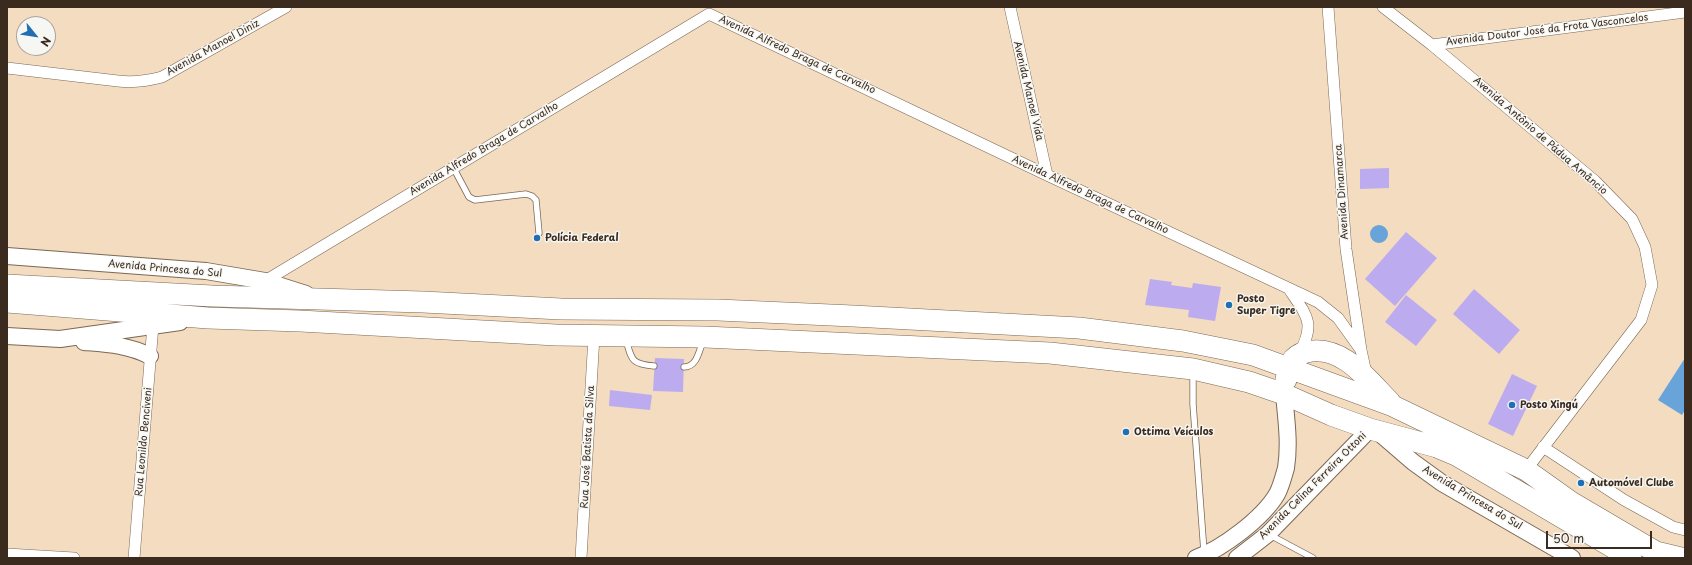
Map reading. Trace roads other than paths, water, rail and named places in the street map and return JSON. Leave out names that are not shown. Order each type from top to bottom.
[{"type":"highway","points":[[7,285],[212,296],[562,309],[718,310],[790,313],[1079,328],[1183,340],[1253,355],[1294,360],[1526,470],[1571,502],[1656,552],[1681,558]]},
{"type":"highway","points":[[7,302],[208,318],[300,321],[594,336],[705,337],[1050,353],[1193,369],[1249,382],[1284,394],[1331,415],[1373,430],[1437,446],[1456,455],[1630,558]]},
{"type":"highway","points":[[1284,394],[1294,360],[1310,351],[1334,354],[1348,362],[1366,376],[1393,406]]},
{"type":"main road","name":"Avenida Princesa do Sul","points":[[7,256],[206,272],[265,280],[319,299]]},
{"type":"main road","points":[[60,339],[208,318]]},
{"type":"main road","points":[[7,336],[60,339],[121,346],[136,349],[150,356]]},
{"type":"main road","name":"Avenida Celina Ferreira Ottoni","points":[[1200,557],[1237,535],[1257,519],[1277,494],[1286,468],[1288,440],[1284,394]]},
{"type":"main road","name":"Avenida Princesa do Sul","points":[[1373,430],[1442,483],[1565,556]]},
{"type":"main road","name":"Avenida Celina Ferreira Ottoni","points":[[1237,558],[1268,534],[1373,430]]},
{"type":"street","name":"Avenida Manoel Diniz","points":[[7,68],[133,83],[147,81],[162,77],[286,7]]},
{"type":"street","name":"Avenida Manoel Vida","points":[[1010,7],[1047,175]]},
{"type":"street","name":"Avenida Dinamarca","points":[[1328,7],[1346,249],[1366,376]]},
{"type":"street","name":"Avenida Antônio de Pádua Amâncio","points":[[1383,7],[1432,45],[1595,180],[1632,219],[1645,247],[1652,285],[1641,320],[1526,470]]},
{"type":"street","name":"Avenida Alfredo Braga de Carvalho","points":[[265,280],[453,167],[708,10],[744,29],[1047,175],[1318,302],[1329,310],[1346,328],[1361,350]]},
{"type":"street","name":"Avenida Doutor José da Frota Vasconcelos","points":[[1432,45],[1685,12]]},
{"type":"street","points":[[1289,289],[1308,320],[1309,330],[1307,339],[1294,360]]},
{"type":"street","name":"Rua Leonildo Benciveni","points":[[134,558],[153,325]]},
{"type":"street","name":"Rua José Batista da Silva","points":[[581,558],[594,336]]},
{"type":"street","points":[[1543,447],[1624,500],[1672,527],[1685,530]]},
{"type":"street","points":[[7,554],[74,558]]},
{"type":"lane","points":[[453,167],[469,197],[475,200],[526,194],[532,196],[536,200],[539,233]]},
{"type":"lane","points":[[625,336],[632,359],[640,364],[654,366]]},
{"type":"lane","points":[[684,367],[689,368],[694,364],[705,337]]},
{"type":"lane","points":[[1193,369],[1193,404],[1200,557]]},
{"type":"lane","points":[[1268,534],[1313,558]]},
{"type":"water","points":[[1379,225],[1385,228],[1388,234],[1385,240],[1379,243],[1373,240],[1370,234],[1373,228]]},
{"type":"water","points":[[1685,358],[1685,410],[1682,415],[1658,400]]},
{"type":"place","name":"Polícia Federal","points":[[537,238]]},
{"type":"place","name":"Posto Super Tigre","points":[[1229,305]]},
{"type":"place","name":"Posto Xingú","points":[[1512,405]]},
{"type":"place","name":"Ottima Veículos","points":[[1126,432]]},
{"type":"place","name":"Automóvel Clube","points":[[1581,483]]}]
